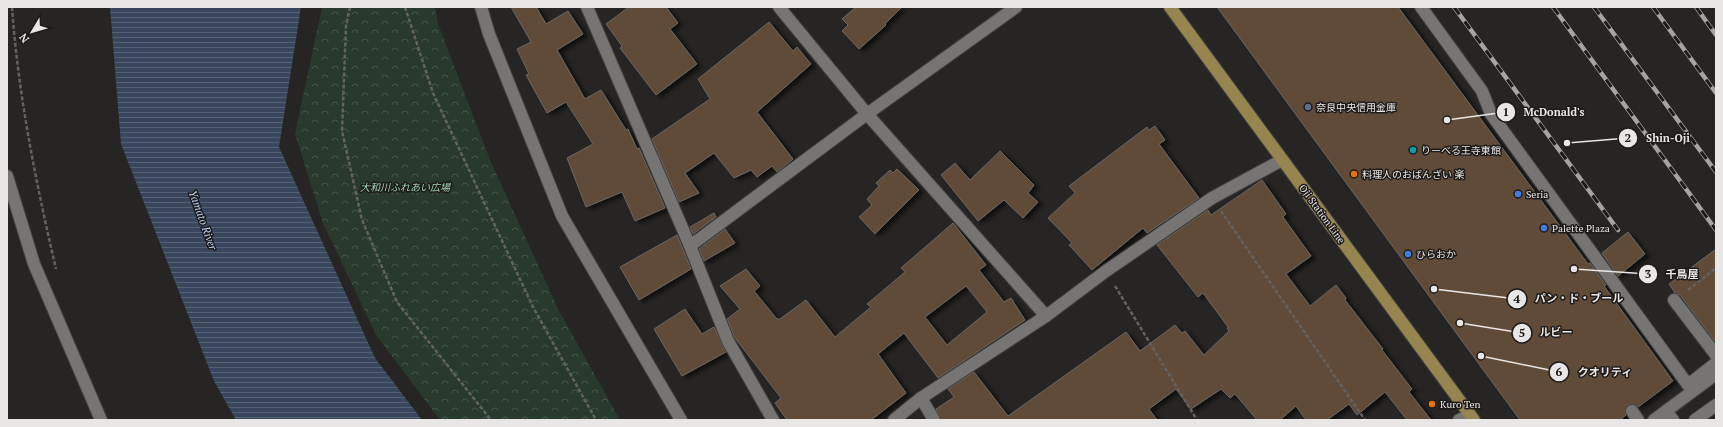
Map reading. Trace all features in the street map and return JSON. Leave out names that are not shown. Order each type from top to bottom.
[{"type":"main road","name":"Oji Station Line","points":[[1170,7],[1468,418]]},
{"type":"street","points":[[481,7],[489,34],[562,216],[681,420]]},
{"type":"street","points":[[587,7],[690,246],[728,341],[773,420]]},
{"type":"street","points":[[779,7],[866,114],[1046,316]]},
{"type":"street","points":[[690,246],[866,114],[1016,7]]},
{"type":"street","points":[[1421,7],[1482,91],[1491,114],[1688,385],[1716,363]]},
{"type":"street","points":[[894,420],[921,398],[1046,316],[1106,271],[1212,198],[1282,160]]},
{"type":"street","points":[[7,176],[34,264],[101,420]]},
{"type":"street","points":[[1674,300],[1716,355]]},
{"type":"street","points":[[1654,420],[1670,415],[1716,374]]},
{"type":"street","points":[[921,398],[934,420]]},
{"type":"street","points":[[1695,420],[1716,405]]},
{"type":"path","points":[[12,7],[18,65],[43,213],[57,274]]},
{"type":"path","points":[[350,7],[346,26],[342,131],[362,220],[397,302],[491,420]]},
{"type":"path","points":[[405,7],[433,94],[533,307],[596,420]]},
{"type":"path","points":[[1212,198],[1365,420]]},
{"type":"path","points":[[1674,300],[1716,268]]},
{"type":"path","points":[[1106,271],[1197,420]]},
{"type":"green space","name":"大和川ふれあい広場","points":[[322,7],[435,7],[438,24],[490,160],[559,311],[620,420],[440,420],[376,335],[323,223],[295,134]]},
{"type":"water","name":"Yamato River","points":[[110,7],[301,7],[279,147],[375,358],[422,420],[236,420],[214,381],[121,144]]},
{"type":"building","points":[[511,7],[536,7],[546,24],[568,11],[583,34],[557,50],[585,99],[601,90],[626,130],[628,129],[637,149],[639,148],[665,208],[635,221],[622,192],[586,207],[567,158],[593,144],[566,102],[547,113],[526,75],[529,74],[517,49],[531,42]]},
{"type":"building","points":[[629,7],[666,7],[678,23],[670,29],[697,64],[656,95],[620,48],[622,46],[606,24]]},
{"type":"building","points":[[856,7],[902,7],[885,24],[886,25],[859,49],[842,31],[848,25],[842,19]]},
{"type":"building","name":"りーべる王寺東館","points":[[1217,7],[1398,7],[1588,264],[1590,263],[1606,285],[1604,286],[1673,381],[1638,407],[1632,404],[1628,405],[1625,411],[1626,415],[1620,420],[1520,420]]},
{"type":"building","points":[[769,22],[793,51],[797,47],[811,64],[757,112],[793,159],[777,172],[772,166],[757,177],[751,170],[734,178],[714,153],[685,173],[699,193],[679,202],[652,139],[710,99],[698,79]]},
{"type":"building","points":[[1155,126],[1165,140],[1159,144],[1199,198],[1147,233],[1143,228],[1092,270],[1069,245],[1072,243],[1048,218],[1075,193],[1069,186],[1147,127],[1149,130]]},
{"type":"building","points":[[1000,151],[1034,185],[1028,193],[1038,202],[1023,218],[1004,200],[978,221],[941,175],[955,163],[970,180]]},
{"type":"building","points":[[897,169],[919,190],[875,234],[859,217],[872,205],[867,199],[879,186],[876,183],[890,170],[893,173]]},
{"type":"building","points":[[1262,180],[1286,214],[1283,217],[1311,256],[1286,274],[1310,306],[1336,285],[1346,298],[1345,300],[1412,389],[1409,392],[1431,420],[1407,420],[1385,392],[1357,415],[1349,404],[1327,420],[1306,420],[1296,406],[1280,420],[1257,420],[1235,394],[1230,398],[1221,389],[1191,409],[1176,389],[1149,409],[1157,420],[941,420],[936,409],[954,397],[948,389],[974,372],[1008,416],[1126,332],[1140,351],[1175,325],[1182,333],[1185,331],[1204,355],[1229,331],[1227,328],[1228,327],[1203,293],[1198,297],[1157,245],[1208,210],[1211,215]]},
{"type":"building","points":[[714,213],[716,217],[693,234],[690,227]]},
{"type":"building","points":[[953,223],[986,265],[979,270],[1004,302],[1011,298],[1025,320],[938,378],[904,333],[878,354],[906,393],[871,420],[787,420],[775,403],[781,398],[735,338],[727,319],[740,309],[720,286],[746,269],[760,286],[754,291],[777,319],[780,319],[806,300],[835,337],[871,307],[867,304],[905,272],[901,268]],"holes":[[[966,286],[987,312],[947,345],[925,317]]]},
{"type":"building","points":[[725,229],[735,243],[704,261],[699,249]]},
{"type":"building","points":[[1628,232],[1645,254],[1618,276],[1602,253]]},
{"type":"building","points":[[677,235],[691,269],[639,300],[620,267]]},
{"type":"building","points":[[1716,249],[1716,343],[1680,295],[1675,293],[1669,284]]},
{"type":"building","points":[[685,309],[702,334],[714,327],[726,352],[682,376],[654,329]]},
{"type":"railway","points":[[1454,7],[1618,230]]},
{"type":"railway","points":[[1553,7],[1716,230]]},
{"type":"railway","points":[[1594,7],[1716,172]]},
{"type":"railway","points":[[1653,7],[1716,93]]},
{"type":"railway","points":[[1696,7],[1716,35]]},
{"type":"place","name":"奈良中央信用金庫","points":[[1308,107]]},
{"type":"place","name":"McDonald's","points":[[1447,120]]},
{"type":"place","name":"Shin-Oji","points":[[1567,143]]},
{"type":"place","name":"りーべる王寺東館","points":[[1413,150]]},
{"type":"place","name":"料理人のおばんざい 楽","points":[[1354,174]]},
{"type":"place","name":"Seria","points":[[1518,194]]},
{"type":"place","name":"Palette Plaza","points":[[1544,228]]},
{"type":"place","name":"ひらおか","points":[[1408,254]]},
{"type":"place","name":"千鳥屋","points":[[1574,269]]},
{"type":"place","name":"パン・ド・ブール","points":[[1434,289]]},
{"type":"place","name":"ルビー","points":[[1460,323]]},
{"type":"place","name":"クオリティ","points":[[1481,356]]},
{"type":"place","name":"Kuro Ten","points":[[1432,404]]}]
